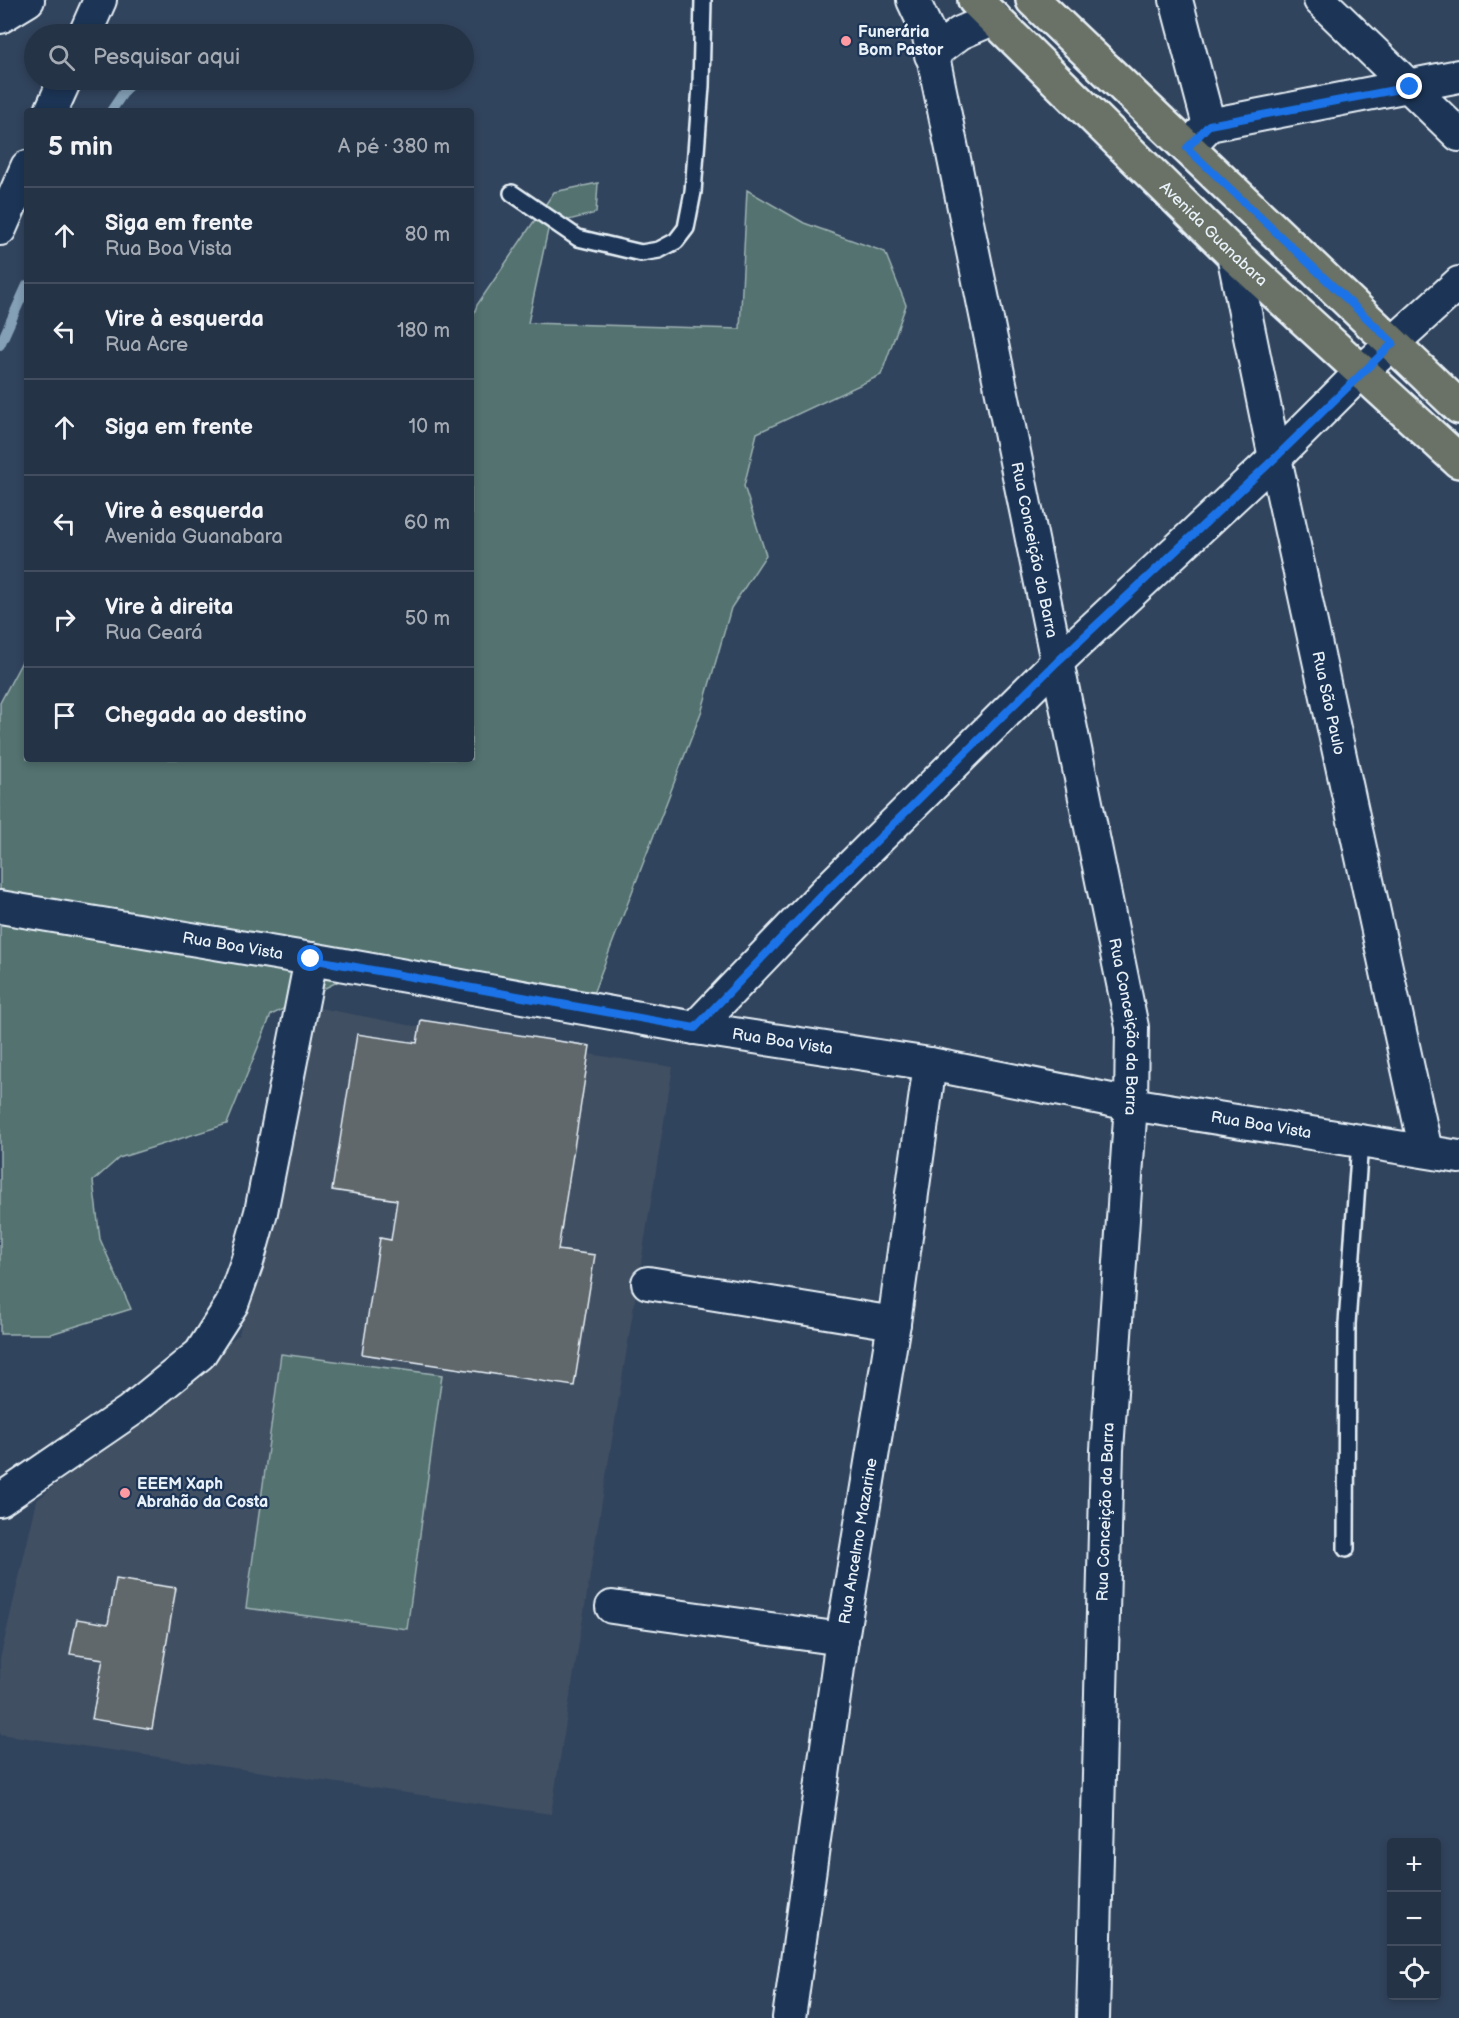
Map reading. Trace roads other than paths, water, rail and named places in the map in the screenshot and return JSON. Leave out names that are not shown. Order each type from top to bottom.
[{"type":"main road","points":[[1033,0],[1198,137],[1393,343],[1459,407]]},
{"type":"main road","name":"Avenida Guanabara","points":[[985,9],[1233,254],[1459,461]]},
{"type":"street","points":[[0,17],[28,0]]},
{"type":"street","points":[[89,24],[100,0]]},
{"type":"street","name":"Rua Conceição da Barra","points":[[913,0],[928,32],[1132,1027],[1131,1104],[1107,1450],[1093,2018]]},
{"type":"street","points":[[1176,0],[1198,137],[1459,76]]},
{"type":"street","points":[[1320,0],[1459,135]]},
{"type":"street","points":[[931,55],[960,33],[985,9]]},
{"type":"street","points":[[52,108],[60,90]]},
{"type":"street","points":[[0,229],[24,174]]},
{"type":"street","name":"Rua São Paulo","points":[[1233,254],[1275,458],[1426,1151]]},
{"type":"street","points":[[695,1028],[830,887],[1057,662],[1459,283]]},
{"type":"street","name":"Rua Boa Vista","points":[[0,907],[311,959],[695,1028],[930,1064],[1131,1104],[1459,1157]]},
{"type":"street","points":[[0,1500],[130,1411],[200,1354],[232,1304],[248,1262],[261,1212],[311,959]]},
{"type":"street","name":"Rua Ancelmo Mazarine","points":[[789,2018],[842,1639],[894,1323],[930,1064]]},
{"type":"street","points":[[648,1283],[894,1323]]},
{"type":"street","points":[[612,1607],[842,1639]]},
{"type":"lane","points":[[512,192],[578,238],[641,253],[659,250],[676,241],[686,228],[693,192],[701,86],[703,0]]},
{"type":"lane","points":[[1346,1549],[1347,1324],[1360,1142]]},
{"type":"waterway","points":[[113,108],[125,90]]},
{"type":"waterway","points":[[0,345],[24,292]]},
{"type":"place","name":"Funerária Bom Pastor","points":[[846,41]]},
{"type":"place","name":"EEEM Xaph Abrahão da Costa","points":[[125,1493]]}]
